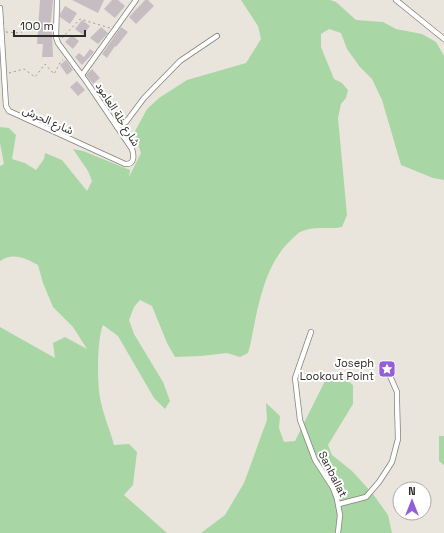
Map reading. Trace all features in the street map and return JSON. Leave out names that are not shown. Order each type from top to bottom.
[{"type":"street","name":"شارع خلة العامود","points":[[57,0],[56,37],[58,43],[82,75],[133,152],[131,164]]},
{"type":"street","name":"شارع خلة العامود","points":[[82,75],[136,0]]},
{"type":"street","points":[[396,0],[444,39]]},
{"type":"street","name":"شارع الحرش","points":[[0,8],[6,106],[9,111],[126,164],[131,164]]},
{"type":"street","points":[[117,127],[126,122],[144,98],[180,61],[217,36]]},
{"type":"street","name":"Sanballat","points":[[311,332],[295,378],[300,420],[314,460],[333,488],[339,504],[340,515],[338,533]]},
{"type":"street","points":[[339,504],[366,497],[379,482],[392,462],[398,439],[398,402],[397,392],[387,369]]},
{"type":"path","points":[[5,74],[24,69],[35,77],[45,64],[54,74],[61,61],[66,58]]},
{"type":"green space","points":[[241,0],[330,0],[336,2],[356,20],[383,22],[396,29],[422,34],[436,42],[444,56],[444,180],[433,178],[401,165],[382,100],[372,79],[360,67],[347,49],[341,33],[329,29],[321,34],[321,47],[334,79],[342,83],[348,90],[346,98],[341,104],[338,118],[347,215],[342,227],[305,230],[300,232],[283,248],[276,258],[262,291],[248,353],[240,357],[227,353],[175,357],[167,343],[152,306],[140,300],[134,307],[129,320],[134,334],[163,382],[170,401],[165,409],[154,398],[118,336],[103,325],[101,331],[98,371],[99,391],[103,410],[114,445],[129,444],[137,452],[133,485],[124,495],[167,533],[0,533],[0,327],[55,358],[53,343],[65,337],[87,349],[73,327],[53,307],[43,283],[38,265],[24,258],[14,256],[0,261],[0,166],[4,164],[0,143],[0,127],[9,128],[16,135],[12,159],[25,163],[36,170],[44,159],[45,153],[62,160],[87,191],[92,181],[88,171],[73,149],[83,151],[130,170],[129,177],[141,153],[134,133],[147,109],[159,98],[187,80],[246,63],[261,39],[258,26]]},
{"type":"green space","points":[[336,372],[353,385],[353,404],[328,445],[332,455],[352,471],[373,494],[388,515],[392,533],[201,533],[225,515],[244,483],[267,420],[266,403],[280,416],[279,428],[284,442],[295,441],[325,381]]},
{"type":"green space","points":[[439,436],[444,436],[444,465],[439,461]]},
{"type":"building","points":[[40,0],[53,0],[50,31],[52,31],[53,57],[42,57],[43,44],[37,44]]},
{"type":"building","points":[[72,0],[104,0],[98,13]]},
{"type":"building","points":[[112,0],[118,0],[125,6],[115,18],[104,9]]},
{"type":"building","points":[[145,0],[148,0],[154,6],[136,24],[129,17]]},
{"type":"building","points":[[65,6],[77,13],[70,24],[60,17],[60,14]]},
{"type":"building","points":[[82,20],[90,26],[83,35],[75,29]]},
{"type":"building","points":[[101,27],[108,33],[98,44],[90,38]]},
{"type":"building","points":[[121,27],[128,32],[116,47],[115,46],[107,58],[102,54]]},
{"type":"building","points":[[72,35],[79,41],[73,49],[65,42]]},
{"type":"building","points":[[90,49],[94,52],[82,65],[75,57],[79,53],[84,57]]},
{"type":"building","points":[[66,60],[73,70],[67,75],[60,65]]},
{"type":"building","points":[[92,69],[100,78],[93,84],[86,75]]},
{"type":"building","points":[[77,81],[85,90],[78,96],[70,87]]},
{"type":"place","name":"Joseph Lookout Point","points":[[387,369]]}]
